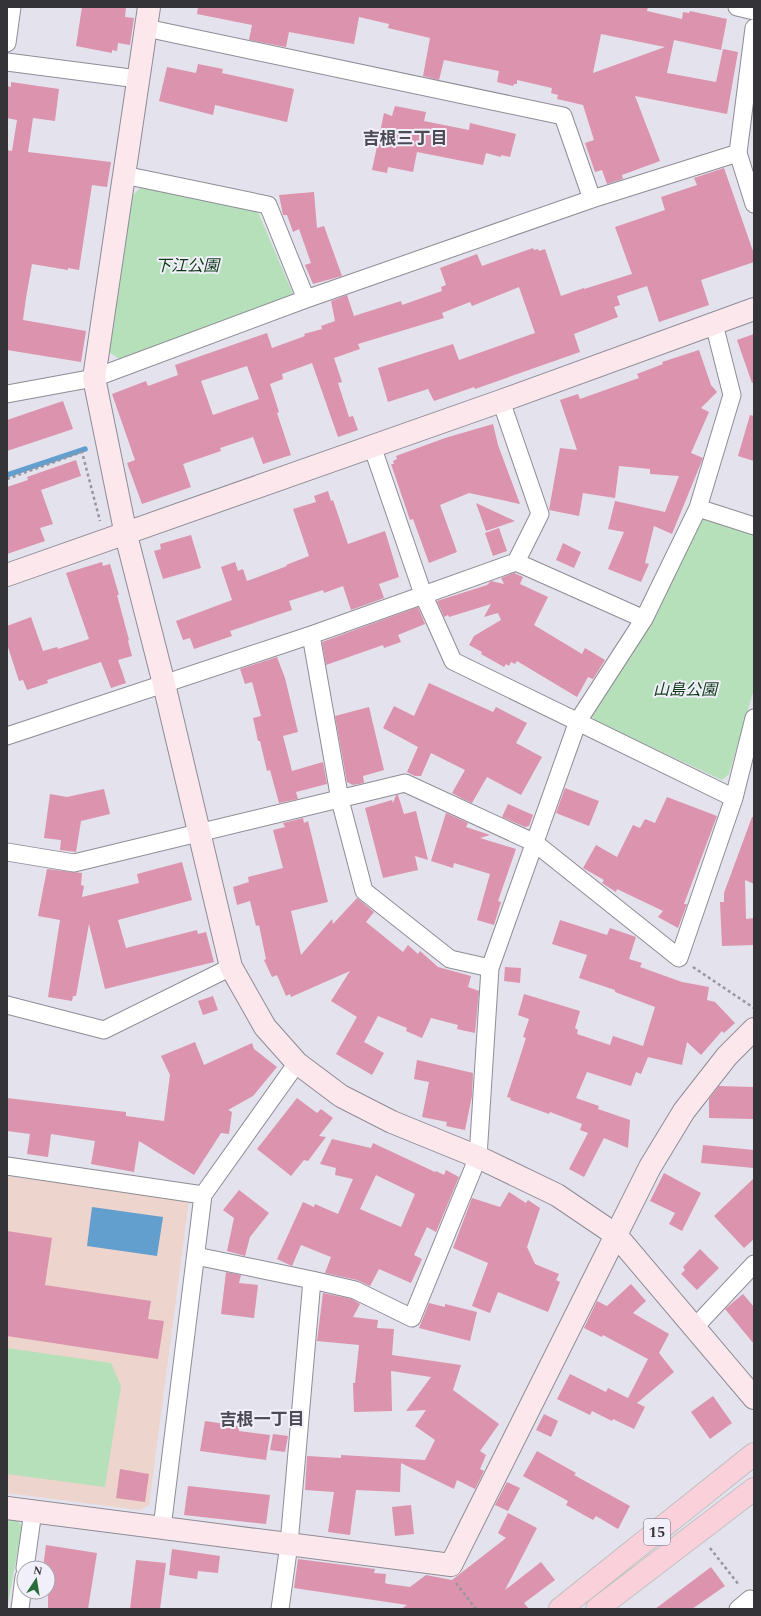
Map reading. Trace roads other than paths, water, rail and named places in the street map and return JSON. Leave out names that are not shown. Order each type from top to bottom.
[{"type":"main road","name":"15","points":[[560,1609],[754,1454]]},
{"type":"main road","name":"15","points":[[597,1609],[754,1489]]},
{"type":"street","points":[[7,43],[12,7]]},
{"type":"street","points":[[737,7],[754,11]]},
{"type":"street","points":[[592,199],[563,116],[147,17],[94,378],[126,535],[164,684],[198,833],[231,967],[265,1027],[297,1063],[341,1096],[392,1122],[478,1157],[558,1194],[616,1235],[754,1398]]},
{"type":"street","points":[[754,28],[738,153],[754,204]]},
{"type":"street","points":[[7,62],[138,79]]},
{"type":"street","points":[[7,394],[94,378],[306,299],[592,199],[738,153]]},
{"type":"street","points":[[124,175],[268,205],[306,299]]},
{"type":"street","points":[[7,575],[126,535],[754,309]]},
{"type":"street","points":[[196,1256],[355,1290],[412,1318],[478,1157],[490,968],[578,721],[644,619],[698,508],[732,395],[714,324]]},
{"type":"street","points":[[501,401],[540,514],[516,562]]},
{"type":"street","points":[[372,446],[423,594],[453,661],[734,798]]},
{"type":"street","points":[[698,508],[754,526]]},
{"type":"street","points":[[7,736],[311,635],[516,562],[644,619]]},
{"type":"street","points":[[311,635],[340,800],[364,891],[450,960],[490,968]]},
{"type":"street","points":[[7,852],[74,863],[340,800],[405,783],[535,842],[679,958],[734,798],[754,718]]},
{"type":"street","points":[[7,1005],[104,1030],[231,967]]},
{"type":"street","points":[[7,1508],[451,1565],[650,1167],[684,1111],[727,1056],[754,1028]]},
{"type":"street","points":[[162,1528],[203,1195],[297,1063]]},
{"type":"street","points":[[7,1166],[203,1195]]},
{"type":"street","points":[[694,1328],[754,1264]]},
{"type":"street","points":[[280,1609],[289,1544],[312,1280]]},
{"type":"street","points":[[26,1560],[33,1511]]},
{"type":"water","points":[[92,1207],[163,1217],[157,1256],[87,1246]]},
{"type":"waterway","points":[[7,475],[85,449]]},
{"type":"district","name":"吉根三丁目","points":[[405,138]]},
{"type":"district","name":"吉根一丁目","points":[[262,1419]]},
{"type":"park label","name":"下江公園","points":[[187,265]]},
{"type":"park label","name":"山島公園","points":[[685,689]]}]
